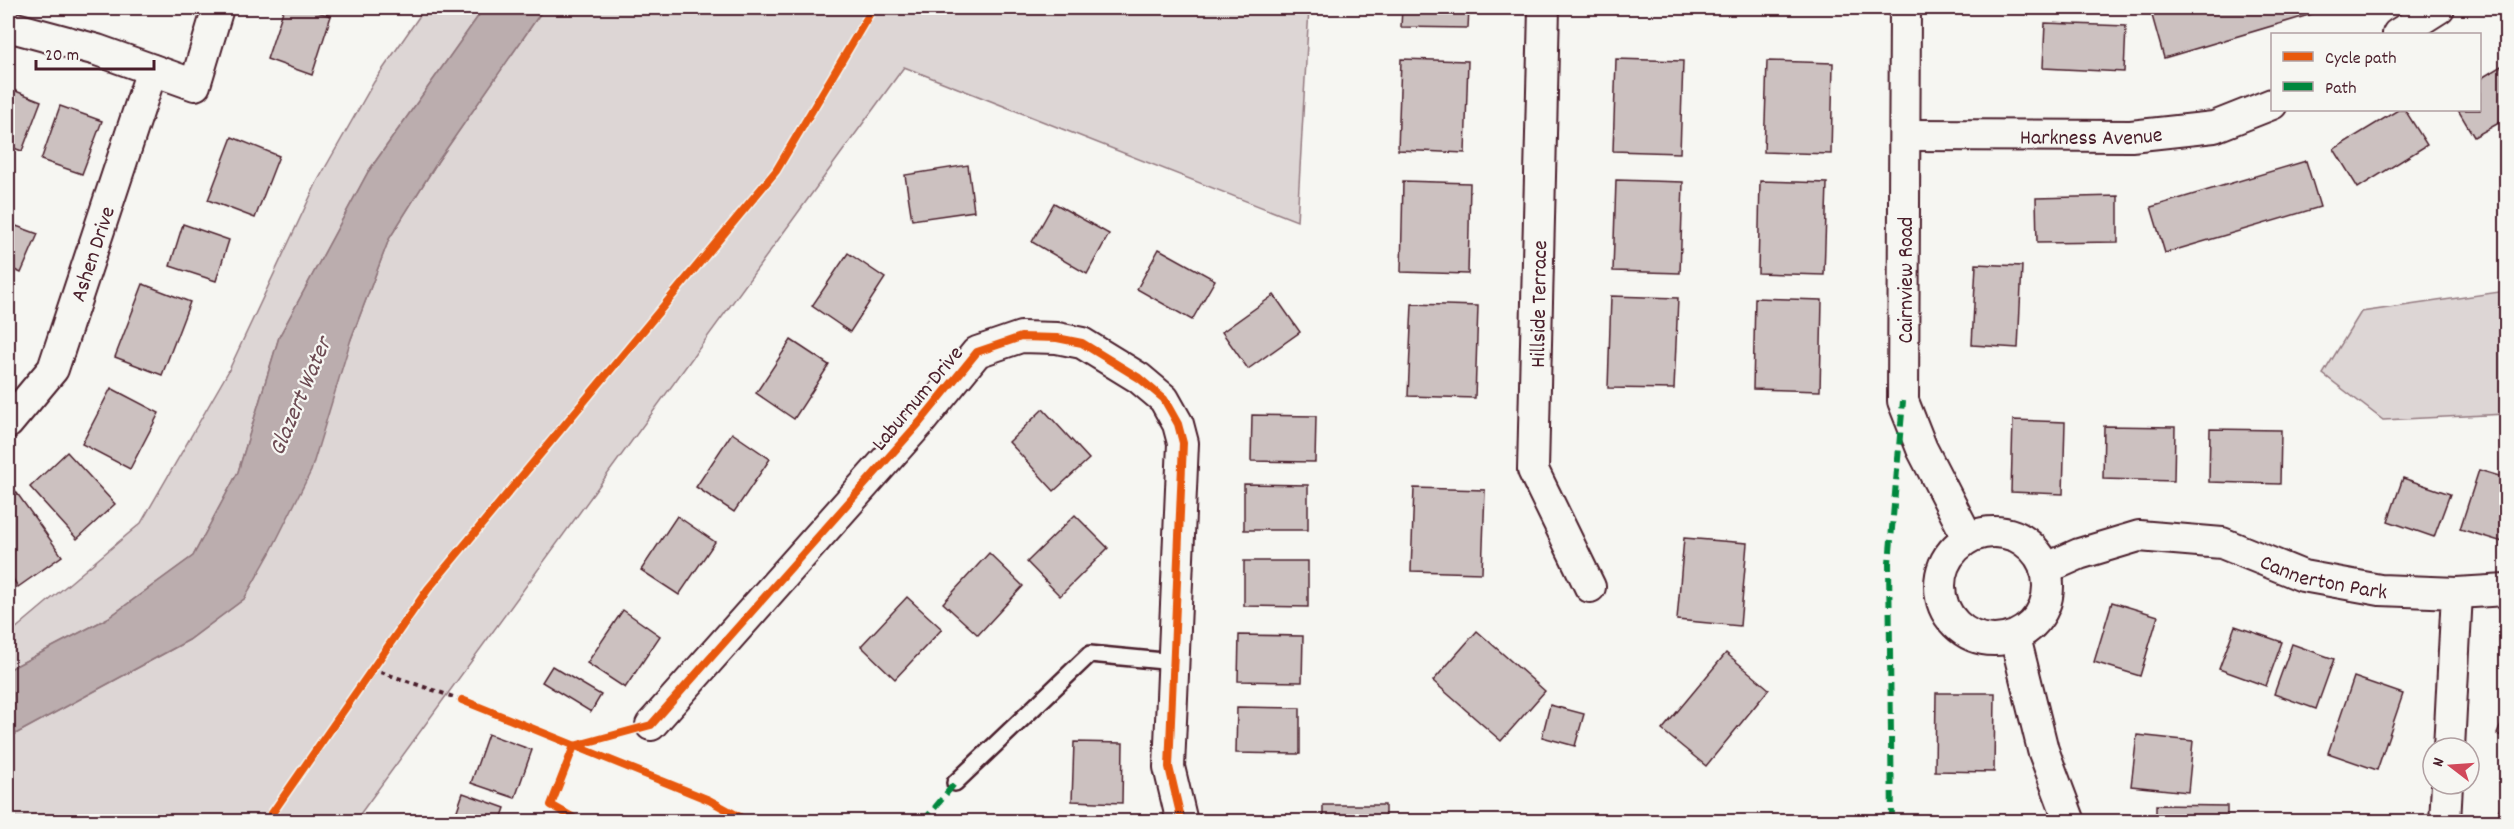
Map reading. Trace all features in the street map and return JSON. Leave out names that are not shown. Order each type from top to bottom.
[{"type":"street","points":[[8,26],[97,50],[195,85],[218,8]]},
{"type":"street","name":"Hillside Terrace","points":[[1545,8],[1533,470],[1590,587]]},
{"type":"street","name":"Cairnview Road","points":[[1905,8],[1903,401],[1922,449],[1968,538]]},
{"type":"street","points":[[2400,33],[2439,8]]},
{"type":"street","name":"Ashen Drive","points":[[8,423],[53,369],[152,70]]},
{"type":"street","name":"Harkness Avenue","points":[[1905,135],[2131,136],[2214,127],[2271,104]]},
{"type":"street","name":"Laburnum Drive","points":[[651,725],[912,431],[977,352],[1021,337],[1057,338],[1082,343],[1139,378],[1164,399],[1178,424],[1183,443],[1177,637],[1169,767],[1182,822]]},
{"type":"street","points":[[1986,532],[2005,532],[2023,539],[2037,552],[2045,569],[2049,585],[2046,601],[2039,616],[2029,628],[2015,637],[1996,640],[1978,638],[1962,630],[1949,617],[1941,601],[1939,582],[1944,564],[1953,549],[1968,538],[1986,532]]},
{"type":"street","name":"Cannerton Park","points":[[2045,569],[2079,554],[2139,536],[2222,543],[2303,576],[2369,588],[2457,593],[2506,590]]},
{"type":"street","points":[[2450,736],[2457,593]]},
{"type":"street","points":[[2015,637],[2043,750],[2070,822]]},
{"type":"street","points":[[2445,822],[2446,796]]},
{"type":"lane","points":[[955,783],[1090,654],[1174,662]]},
{"type":"path","points":[[365,679],[378,660]]},
{"type":"path","points":[[372,669],[472,704]]},
{"type":"shaded area","points":[[425,8],[484,8],[368,172],[279,337],[238,472],[193,556],[108,618],[8,670],[8,635],[141,523],[228,372],[317,182],[374,82]]},
{"type":"shaded area","points":[[544,8],[1309,8],[1297,221],[904,67],[355,821],[8,822],[8,738],[189,640],[244,599],[351,339],[389,239],[438,161]]},
{"type":"shaded area","points":[[2506,291],[2506,414],[2383,420],[2323,374],[2361,312]]},
{"type":"water","name":"Glazert Water","points":[[484,8],[544,8],[438,161],[389,239],[351,339],[311,471],[244,599],[189,640],[8,738],[8,670],[108,618],[193,556],[238,472],[279,337],[368,172]]},
{"type":"building","points":[[284,8],[305,8],[331,16],[312,75],[267,59]]},
{"type":"building","points":[[1402,8],[1469,8],[1468,28],[1401,27]]},
{"type":"building","points":[[2167,8],[2318,8],[2319,12],[2164,58],[2151,12]]},
{"type":"building","points":[[2045,23],[2126,26],[2124,72],[2043,68]]},
{"type":"building","points":[[1401,59],[1468,61],[1465,153],[1398,150]]},
{"type":"building","points":[[1616,59],[1683,61],[1680,153],[1613,151]]},
{"type":"building","points":[[1767,61],[1833,63],[1831,154],[1764,152]]},
{"type":"building","points":[[2506,63],[2506,119],[2474,137],[2459,111],[2481,111],[2481,78]]},
{"type":"building","points":[[8,88],[41,101],[22,151],[8,146]]},
{"type":"building","points":[[60,106],[102,121],[82,174],[41,160]]},
{"type":"building","points":[[2396,111],[2406,111],[2427,145],[2358,188],[2334,149]]},
{"type":"building","points":[[232,137],[279,156],[255,218],[208,200]]},
{"type":"building","points":[[2306,161],[2320,207],[2165,253],[2151,207]]},
{"type":"building","points":[[968,165],[974,211],[912,220],[905,175]]},
{"type":"building","points":[[1616,180],[1683,182],[1680,273],[1613,271]]},
{"type":"building","points":[[1403,181],[1470,183],[1468,274],[1401,272]]},
{"type":"building","points":[[1760,181],[1827,183],[1824,275],[1758,273]]},
{"type":"building","points":[[2118,196],[2118,242],[2037,243],[2036,198]]},
{"type":"building","points":[[1054,203],[1109,234],[1087,274],[1032,242]]},
{"type":"building","points":[[8,223],[38,234],[21,273],[8,267]]},
{"type":"building","points":[[183,224],[229,240],[216,281],[170,266]]},
{"type":"building","points":[[1159,249],[1215,280],[1192,320],[1137,289]]},
{"type":"building","points":[[848,253],[885,278],[850,332],[812,306]]},
{"type":"building","points":[[1976,264],[2022,266],[2018,348],[1972,345]]},
{"type":"building","points":[[143,284],[190,302],[162,375],[115,357]]},
{"type":"building","points":[[1274,295],[1300,332],[1248,369],[1222,332]]},
{"type":"building","points":[[1611,296],[1678,298],[1674,389],[1608,388]]},
{"type":"building","points":[[1755,298],[1822,300],[1820,391],[1753,389]]},
{"type":"building","points":[[1412,304],[1478,306],[1475,398],[1408,396]]},
{"type":"building","points":[[791,340],[829,365],[794,419],[756,393]]},
{"type":"building","points":[[111,388],[159,413],[130,469],[82,444]]},
{"type":"building","points":[[1043,409],[1089,459],[1054,491],[1009,442]]},
{"type":"building","points":[[1252,415],[1316,416],[1315,462],[1251,461]]},
{"type":"building","points":[[2013,420],[2065,422],[2063,494],[2011,492]]},
{"type":"building","points":[[2104,426],[2175,427],[2174,481],[2103,479]]},
{"type":"building","points":[[2210,429],[2281,430],[2280,484],[2209,482]]},
{"type":"building","points":[[732,433],[770,459],[734,512],[696,487]]},
{"type":"building","points":[[67,452],[115,504],[77,539],[30,487]]},
{"type":"building","points":[[2479,470],[2506,478],[2506,543],[2460,529]]},
{"type":"building","points":[[2403,478],[2450,494],[2434,537],[2388,521]]},
{"type":"building","points":[[1244,484],[1308,485],[1308,530],[1244,530]]},
{"type":"building","points":[[1414,488],[1485,490],[1482,573],[1411,571]]},
{"type":"building","points":[[14,489],[62,556],[18,587],[8,571],[8,494]]},
{"type":"building","points":[[1075,515],[1108,548],[1060,596],[1027,562]]},
{"type":"building","points":[[677,516],[715,542],[679,595],[641,570]]},
{"type":"building","points":[[1684,538],[1747,543],[1740,626],[1677,620]]},
{"type":"building","points":[[989,553],[1023,586],[978,635],[943,603]]},
{"type":"building","points":[[1244,561],[1308,561],[1308,607],[1244,606]]},
{"type":"building","points":[[907,597],[942,629],[895,679],[861,646]]},
{"type":"building","points":[[2112,602],[2158,616],[2140,676],[2094,662]]},
{"type":"building","points":[[623,610],[660,636],[625,688],[587,663]]},
{"type":"building","points":[[2235,626],[2282,642],[2266,686],[2219,669]]},
{"type":"building","points":[[1477,631],[1545,691],[1501,741],[1433,681]]},
{"type":"building","points":[[1239,635],[1303,636],[1302,682],[1238,681]]},
{"type":"building","points":[[2292,644],[2334,659],[2316,709],[2274,694]]},
{"type":"building","points":[[1726,653],[1769,689],[1706,766],[1662,730]]},
{"type":"building","points":[[552,666],[601,695],[591,712],[542,682]]},
{"type":"building","points":[[2354,677],[2403,694],[2377,770],[2328,753]]},
{"type":"building","points":[[1936,693],[1995,693],[1994,772],[1935,771]]},
{"type":"building","points":[[1550,705],[1584,714],[1575,746],[1542,737]]},
{"type":"building","points":[[1237,707],[1300,708],[1300,754],[1236,753]]},
{"type":"building","points":[[2506,713],[2506,738],[2497,734]]},
{"type":"building","points":[[488,734],[532,750],[515,798],[471,783]]},
{"type":"building","points":[[2137,735],[2193,741],[2188,792],[2131,786]]},
{"type":"building","points":[[1074,742],[1123,743],[1122,803],[1072,801]]},
{"type":"building","points":[[2506,792],[2506,822],[2500,822],[2495,820]]},
{"type":"building","points":[[463,793],[505,808],[500,822],[453,822]]},
{"type":"building","points":[[1323,805],[1385,805],[1385,822],[1323,822]]},
{"type":"building","points":[[2156,805],[2227,806],[2227,822],[2156,822]]},
{"type":"marked path","points":[[1892,822],[1889,563],[1903,401]]},
{"type":"marked path","points":[[923,822],[955,783]]},
{"type":"cycle path","points":[[266,822],[428,589],[776,171],[873,8]]},
{"type":"cycle path","points":[[581,822],[551,805],[574,746],[651,725],[920,422],[977,352],[1021,337],[1057,338],[1082,343],[1139,378],[1164,399],[1178,424],[1183,443],[1169,767],[1182,822]]},
{"type":"cycle path","points":[[462,700],[709,800],[749,822]]}]
